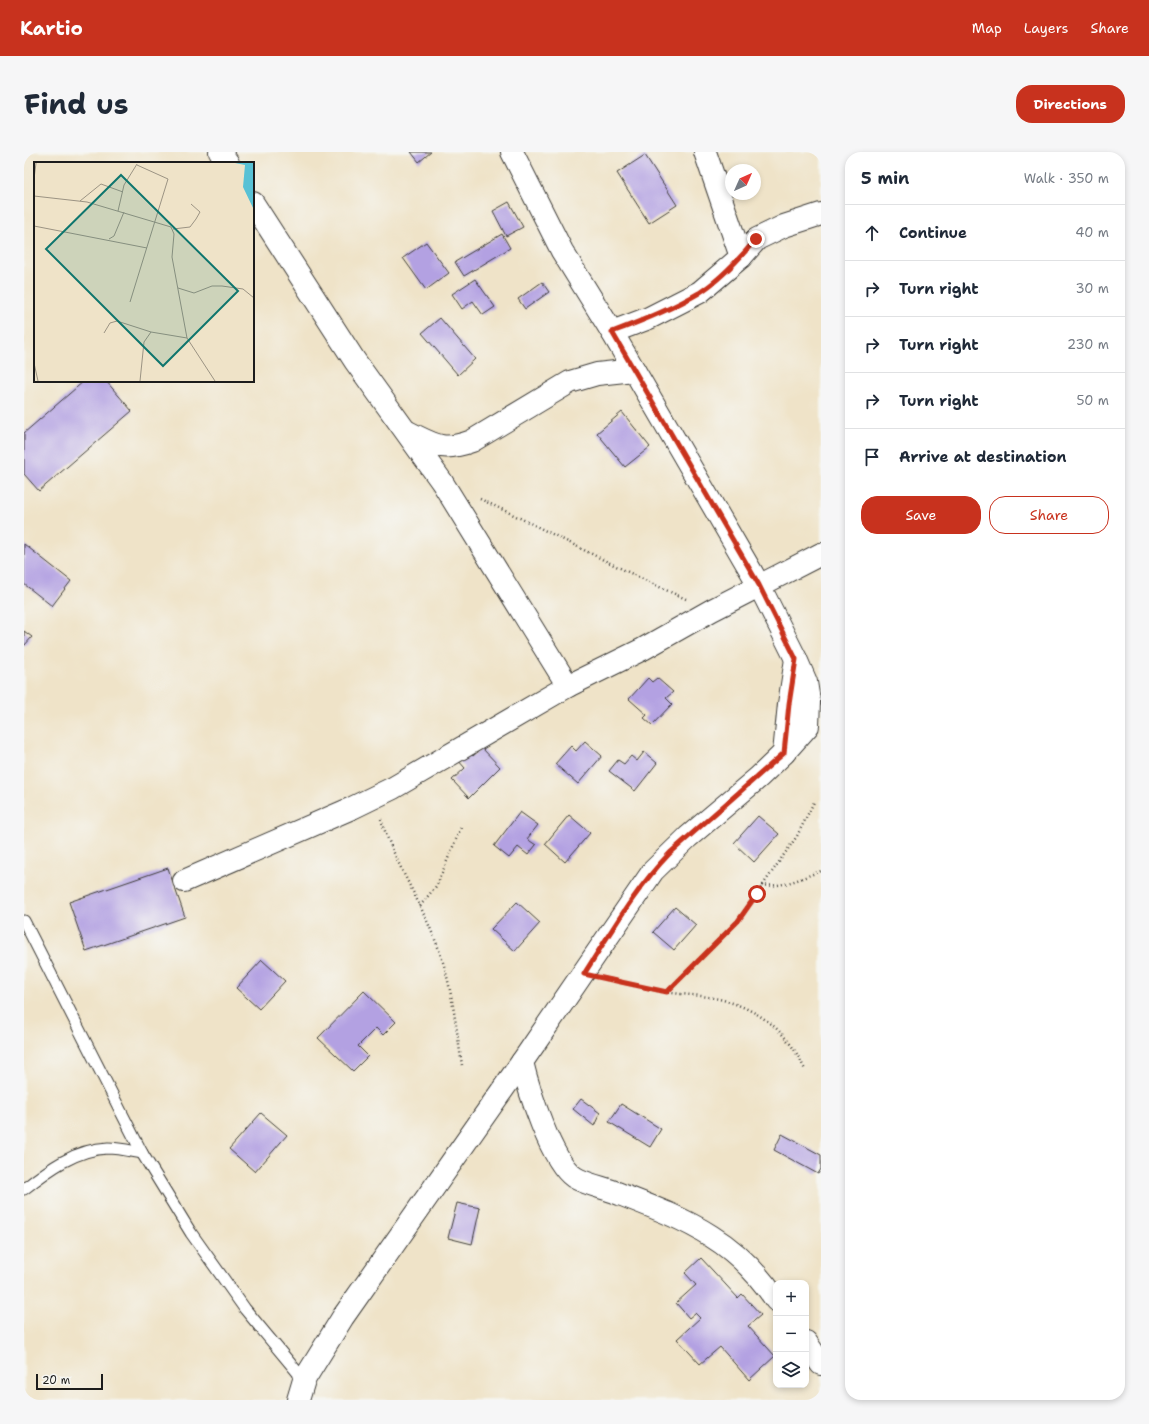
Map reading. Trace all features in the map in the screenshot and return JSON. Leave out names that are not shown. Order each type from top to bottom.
[{"type":"street","points":[[220,152],[227,162]]},
{"type":"street","points":[[301,1390],[343,1317],[584,974],[632,899],[652,871],[670,853],[815,727],[806,682],[759,585],[612,332],[562,251],[512,152]]},
{"type":"street","points":[[705,152],[741,257]]},
{"type":"street","points":[[254,205],[355,361],[442,482],[568,686]]},
{"type":"street","points":[[612,332],[649,318],[700,292],[741,257],[756,239],[784,226],[821,214]]},
{"type":"street","points":[[407,432],[436,446],[454,447],[472,441],[570,382],[597,374],[634,370]]},
{"type":"street","points":[[184,881],[375,797],[416,776],[568,686],[644,649],[712,610],[821,554]]},
{"type":"street","points":[[784,753],[789,704],[796,659]]},
{"type":"street","points":[[522,1062],[538,1116],[561,1163],[575,1178],[616,1192],[711,1236],[742,1260],[773,1296]]},
{"type":"street","points":[[809,1346],[821,1364]]},
{"type":"lane","points":[[24,921],[142,1153],[191,1233],[301,1390]]},
{"type":"lane","points":[[24,1189],[73,1156],[95,1149],[110,1148],[142,1153]]},
{"type":"path","points":[[476,497],[545,529],[645,581],[712,610]]},
{"type":"path","points":[[375,797],[387,838],[434,935],[447,975],[462,1065]]},
{"type":"path","points":[[667,992],[738,921],[796,836],[814,802]]},
{"type":"path","points":[[420,906],[438,885],[462,825]]},
{"type":"path","points":[[762,885],[774,886],[786,884],[821,871]]},
{"type":"path","points":[[584,974],[667,992],[722,1000],[768,1021],[786,1037],[794,1048],[805,1070]]},
{"type":"building","points":[[411,152],[431,152],[419,162]]},
{"type":"building","points":[[645,155],[677,205],[649,223],[617,173]]},
{"type":"building","points":[[509,202],[523,227],[506,236],[493,211]]},
{"type":"building","points":[[502,234],[510,248],[464,276],[455,262]]},
{"type":"building","points":[[426,242],[449,273],[426,290],[403,258]]},
{"type":"building","points":[[475,279],[495,307],[483,315],[473,301],[462,309],[452,294]]},
{"type":"building","points":[[542,282],[549,292],[525,309],[518,299]]},
{"type":"building","points":[[440,318],[475,359],[458,375],[422,333]]},
{"type":"building","points":[[83,382],[107,382],[132,411],[39,491],[24,474],[24,433]]},
{"type":"building","points":[[622,412],[650,447],[625,467],[597,433]]},
{"type":"building","points":[[24,544],[71,581],[52,606],[24,584]]},
{"type":"building","points":[[24,631],[32,637],[24,646]]},
{"type":"building","points":[[648,678],[652,682],[657,678],[673,692],[666,698],[672,704],[652,725],[644,718],[647,715],[629,699]]},
{"type":"building","points":[[585,741],[602,756],[578,784],[555,764],[571,746],[576,751]]},
{"type":"building","points":[[482,748],[500,767],[469,798],[452,780],[465,768],[457,759],[467,750],[473,756]]},
{"type":"building","points":[[644,752],[657,763],[635,791],[609,771],[618,760],[624,764],[631,756],[637,761]]},
{"type":"building","points":[[520,812],[538,825],[527,839],[536,845],[528,855],[518,847],[509,858],[494,846]]},
{"type":"building","points":[[569,815],[590,833],[565,862],[545,844]]},
{"type":"building","points":[[758,816],[779,834],[754,862],[734,843]]},
{"type":"building","points":[[168,868],[185,917],[86,951],[69,902]]},
{"type":"building","points":[[517,902],[540,923],[515,951],[491,929]]},
{"type":"building","points":[[675,907],[696,925],[674,950],[653,932]]},
{"type":"building","points":[[262,960],[285,981],[259,1009],[236,988]]},
{"type":"building","points":[[364,991],[396,1022],[383,1035],[376,1028],[358,1046],[368,1056],[353,1071],[318,1038]]},
{"type":"building","points":[[581,1099],[600,1113],[594,1126],[573,1109]]},
{"type":"building","points":[[621,1104],[661,1129],[650,1147],[609,1122]]},
{"type":"building","points":[[261,1113],[287,1135],[255,1172],[229,1149]]},
{"type":"building","points":[[782,1134],[821,1155],[821,1169],[818,1174],[774,1150]]},
{"type":"building","points":[[457,1203],[480,1208],[472,1244],[448,1238]]},
{"type":"building","points":[[701,1258],[738,1298],[742,1294],[761,1315],[748,1326],[773,1354],[773,1358],[749,1380],[720,1347],[700,1364],[677,1339],[700,1318],[695,1313],[689,1318],[676,1303],[696,1285],[685,1273]]},
{"type":"route","points":[[756,239],[741,257],[700,292],[649,318],[612,332],[759,585],[796,659],[789,704],[784,753],[759,777],[670,853],[652,871],[632,899],[584,974],[667,992],[738,921],[757,894]]}]
